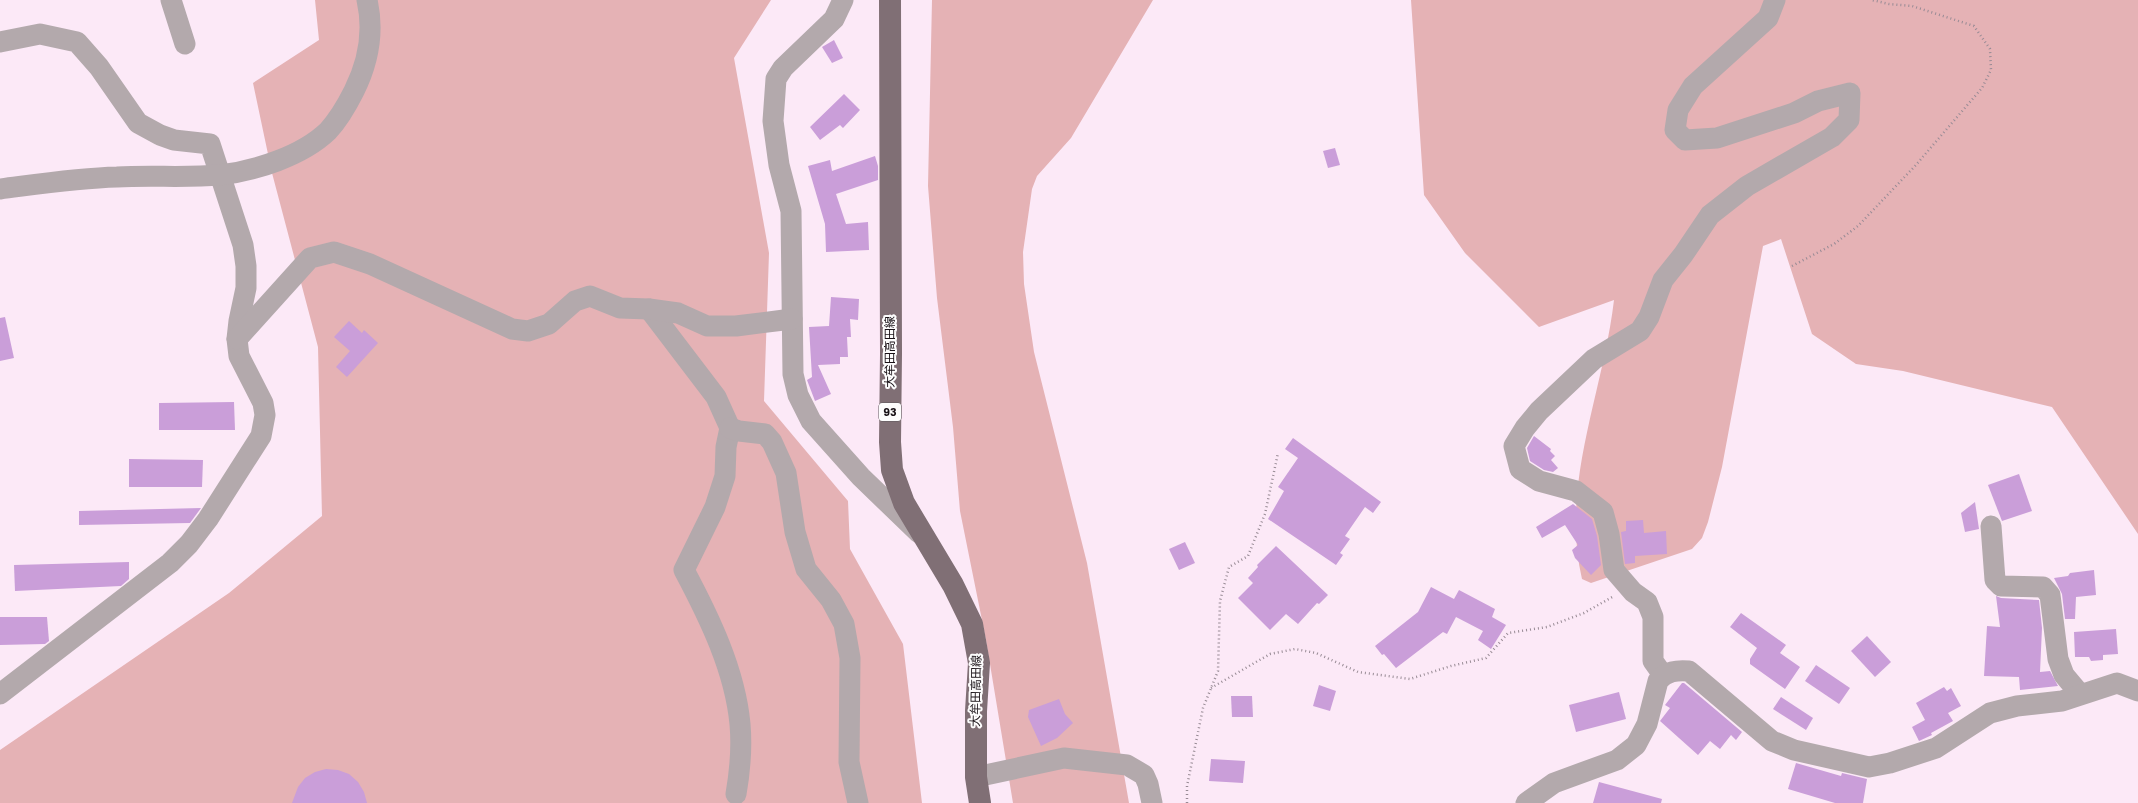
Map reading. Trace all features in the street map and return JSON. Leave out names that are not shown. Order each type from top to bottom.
[{"type":"main road","name":"大牟田高田線","points":[[890,0],[890,442],[892,470],[904,503],[953,586],[972,624],[979,663],[976,711],[976,777],[980,803]]},
{"type":"street","points":[[171,0],[185,44]]},
{"type":"street","points":[[0,188],[70,180],[118,177],[221,175],[270,164],[302,150],[327,131],[344,111],[364,72],[370,36],[370,12],[367,0]]},
{"type":"street","points":[[842,0],[834,19],[783,68],[776,79],[773,121],[779,165],[791,211],[793,374],[798,395],[811,421],[861,477],[925,538]]},
{"type":"street","points":[[1662,675],[1653,662],[1653,617],[1647,602],[1633,592],[1614,570],[1609,534],[1603,512],[1576,491],[1539,480],[1520,469],[1514,446],[1539,411],[1589,365],[1640,331],[1649,317],[1663,280],[1683,255],[1710,215],[1747,186],[1809,152],[1832,137],[1849,120],[1850,93],[1818,101],[1794,113],[1717,138],[1685,140],[1675,130],[1678,110],[1693,86],[1768,18],[1775,0]]},
{"type":"street","points":[[0,42],[40,34],[77,42],[99,67],[138,123],[160,135],[174,140],[210,144],[221,175],[230,211],[243,245],[246,266],[246,288],[237,339],[239,356],[263,402],[265,415],[261,436],[208,519],[189,544],[170,562],[0,694]]},
{"type":"street","points":[[237,339],[310,258],[334,252],[370,264],[512,329],[528,331],[549,324],[575,301],[590,296],[620,308],[649,309],[678,313],[707,326],[736,326],[792,319]]},
{"type":"street","points":[[649,309],[716,397],[730,428],[726,447],[725,476],[719,495],[684,570],[702,605],[729,675],[740,723],[740,768],[736,794]]},
{"type":"street","points":[[730,428],[739,431],[765,434],[772,442],[786,473],[795,532],[806,569],[831,600],[844,624],[850,658],[849,762],[858,803]]},
{"type":"street","points":[[1991,526],[1995,580],[2001,586],[2043,587],[2050,594],[2058,659],[2064,675],[2080,694]]},
{"type":"street","points":[[1526,803],[1554,783],[1617,760],[1636,745],[1647,724],[1658,681],[1662,675],[1677,670],[1689,671],[1772,741],[1794,750],[1869,767],[1890,764],[1936,748],[1990,712],[2017,706],[2062,701],[2117,683],[2138,691]]},
{"type":"street","points":[[976,777],[1064,758],[1127,765],[1144,775],[1148,784],[1152,803]]},
{"type":"path","points":[[1792,266],[1834,244],[1858,226],[1926,154],[1982,88],[1991,70],[1990,49],[1974,26],[1912,6],[1889,4],[1872,0]]},
{"type":"path","points":[[1187,803],[1187,786],[1203,708],[1218,671],[1220,601],[1229,567],[1248,556],[1265,514],[1278,453]]},
{"type":"path","points":[[1211,688],[1270,654],[1295,650],[1316,653],[1358,672],[1410,679],[1486,658],[1508,633],[1547,627],[1584,613],[1612,597],[1633,592]]},
{"type":"shaded area","points":[[315,0],[771,0],[734,58],[769,253],[764,401],[848,501],[850,549],[903,644],[922,803],[0,803],[0,750],[229,593],[322,516],[318,347],[272,173],[253,83],[319,40]]},
{"type":"shaded area","points":[[932,0],[1153,0],[1071,138],[1037,176],[1032,189],[1023,252],[1024,284],[1034,352],[1087,563],[1129,803],[1013,803],[986,640],[960,511],[953,427],[937,298],[928,186]]},
{"type":"shaded area","points":[[1411,0],[2138,0],[2138,534],[2052,407],[1903,371],[1856,364],[1812,334],[1781,239],[1763,246],[1722,467],[1708,522],[1702,538],[1692,549],[1591,583],[1582,579],[1577,544],[1576,509],[1580,474],[1586,439],[1609,335],[1614,300],[1539,327],[1465,253],[1424,195]]},
{"type":"building","points":[[834,40],[843,58],[832,63],[822,47]]},
{"type":"building","points":[[844,94],[860,110],[843,128],[840,125],[820,140],[810,127]]},
{"type":"building","points":[[1335,148],[1340,165],[1328,168],[1323,151]]},
{"type":"building","points":[[875,156],[878,166],[878,180],[836,194],[846,224],[868,222],[869,250],[826,252],[825,224],[808,166],[830,160],[832,171]]},
{"type":"building","points":[[831,297],[859,299],[858,320],[850,319],[851,337],[847,337],[848,357],[840,357],[840,364],[818,365],[831,394],[815,401],[807,380],[812,377],[809,327],[829,326]]},
{"type":"building","points":[[5,317],[14,358],[0,361],[0,318]]},
{"type":"building","points":[[349,321],[362,333],[364,330],[378,343],[347,377],[336,367],[350,351],[334,337]]},
{"type":"building","points":[[234,402],[235,430],[159,430],[159,403]]},
{"type":"building","points":[[1534,436],[1551,449],[1550,451],[1555,456],[1551,460],[1558,468],[1553,472],[1544,470],[1530,461],[1527,448]]},
{"type":"building","points":[[1293,438],[1381,502],[1373,513],[1365,507],[1345,536],[1350,539],[1340,553],[1343,555],[1336,565],[1268,519],[1284,491],[1278,487],[1298,458],[1285,449]]},
{"type":"building","points":[[129,459],[203,460],[202,487],[129,487]]},
{"type":"building","points":[[2019,474],[2032,511],[2002,521],[1988,485]]},
{"type":"building","points":[[1975,502],[1979,529],[1965,532],[1961,513]]},
{"type":"building","points":[[1573,504],[1592,519],[1597,536],[1601,565],[1591,575],[1575,558],[1572,550],[1578,545],[1565,525],[1542,538],[1536,527]]},
{"type":"building","points":[[201,508],[190,523],[79,525],[79,511]]},
{"type":"building","points":[[1643,520],[1644,533],[1666,531],[1667,554],[1635,556],[1635,563],[1625,564],[1621,532],[1626,531],[1626,521]]},
{"type":"building","points":[[1185,542],[1195,563],[1179,570],[1169,549]]},
{"type":"building","points":[[1276,546],[1328,595],[1319,604],[1317,603],[1298,624],[1286,614],[1270,630],[1238,598],[1253,583],[1248,578],[1258,567],[1257,565]]},
{"type":"building","points":[[129,562],[129,579],[121,586],[15,591],[14,565]]},
{"type":"building","points":[[2094,570],[2096,595],[2076,597],[2075,619],[2065,619],[2062,594],[2054,578],[2068,576],[2070,573]]},
{"type":"building","points":[[1431,587],[1454,599],[1459,590],[1495,609],[1492,617],[1506,625],[1491,649],[1478,640],[1483,631],[1456,617],[1447,634],[1443,632],[1396,668],[1375,646],[1418,612]]},
{"type":"building","points":[[1996,596],[2001,598],[2039,600],[2042,628],[2040,672],[2050,671],[2058,686],[2020,690],[2019,677],[1984,676],[1987,626],[2000,627]]},
{"type":"building","points":[[1741,613],[1786,645],[1780,653],[1800,667],[1785,689],[1750,664],[1750,659],[1757,648],[1730,627]]},
{"type":"building","points":[[0,617],[47,617],[49,641],[45,644],[0,645]]},
{"type":"building","points":[[2116,629],[2118,654],[2103,655],[2103,660],[2091,661],[2089,657],[2075,657],[2074,632]]},
{"type":"building","points":[[1867,636],[1891,662],[1875,677],[1851,651]]},
{"type":"building","points":[[1816,665],[1850,688],[1839,704],[1805,681]]},
{"type":"building","points":[[1682,683],[1684,683],[1742,732],[1736,740],[1731,735],[1720,749],[1710,741],[1698,755],[1660,721],[1670,708],[1665,705]]},
{"type":"building","points":[[1319,685],[1336,691],[1330,711],[1313,706]]},
{"type":"building","points":[[1944,687],[1947,691],[1951,688],[1961,706],[1948,713],[1953,721],[1931,733],[1932,735],[1919,741],[1912,727],[1925,720],[1916,703]]},
{"type":"building","points":[[1619,692],[1626,719],[1576,732],[1569,705]]},
{"type":"building","points":[[1231,696],[1252,696],[1253,717],[1232,717]]},
{"type":"building","points":[[1781,697],[1813,718],[1806,730],[1773,709]]},
{"type":"building","points":[[1059,699],[1065,714],[1073,723],[1057,738],[1041,746],[1028,717],[1029,710]]},
{"type":"building","points":[[1211,759],[1245,761],[1243,783],[1209,781]]},
{"type":"building","points":[[1796,763],[1841,776],[1842,773],[1867,779],[1863,803],[1835,803],[1788,789]]},
{"type":"building","points":[[326,769],[338,770],[349,774],[358,782],[364,792],[367,803],[292,803],[298,787],[305,778],[315,772]]},
{"type":"building","points":[[1599,782],[1662,799],[1661,803],[1593,803]]}]
